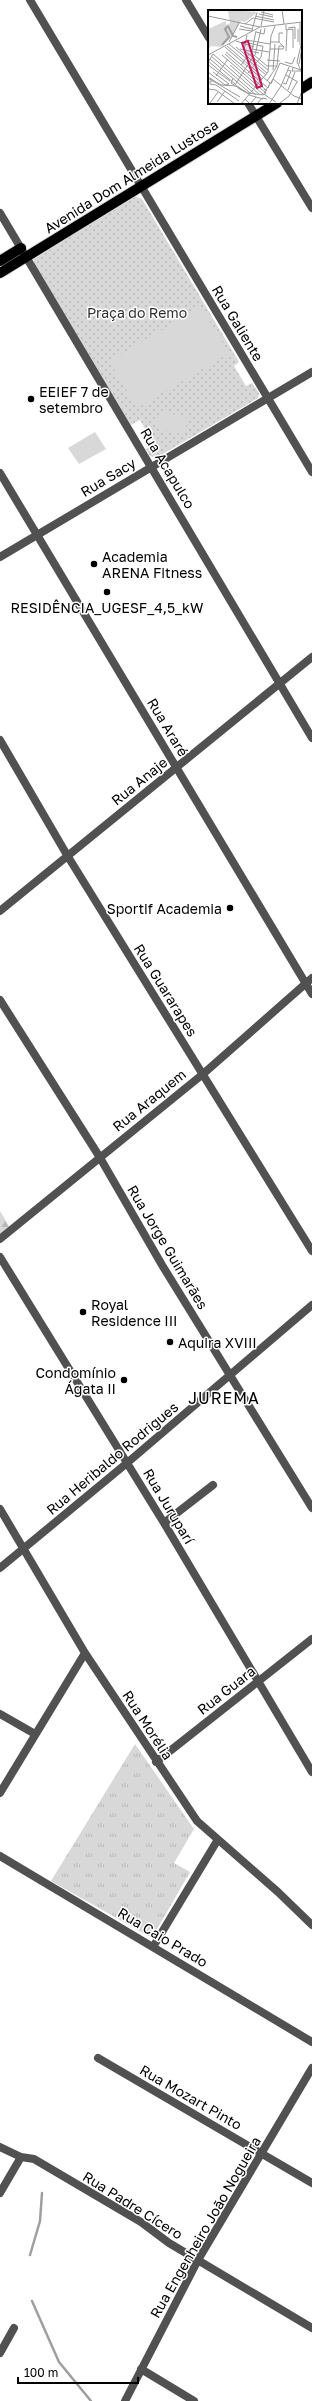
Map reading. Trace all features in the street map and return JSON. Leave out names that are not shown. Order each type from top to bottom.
[{"type":"main road","points":[[302,88],[312,82]]},
{"type":"main road","name":"Avenida Dom Almeida Lustosa","points":[[0,261],[24,252],[83,217],[234,123],[252,109],[274,104]]},
{"type":"main road","name":"Avenida Dom Almeida Lustosa","points":[[0,273],[24,252]]},
{"type":"street","name":"Rua Galiente","points":[[30,0],[312,472]]},
{"type":"street","points":[[186,0],[208,36]]},
{"type":"street","points":[[252,109],[312,208]]},
{"type":"street","name":"Rua Acapulco","points":[[0,213],[312,738]]},
{"type":"street","name":"Rua Sacy","points":[[0,558],[151,466],[312,372]]},
{"type":"street","name":"Rua Araré","points":[[0,474],[312,994]]},
{"type":"street","name":"Rua Anaje","points":[[0,911],[312,657]]},
{"type":"street","name":"Rua Guararapes","points":[[0,740],[67,855],[312,1251]]},
{"type":"street","name":"Rua Araquem","points":[[0,1240],[99,1156],[203,1074],[312,978]]},
{"type":"street","name":"Rua Jorge Guimarães","points":[[0,1000],[99,1156],[162,1265],[312,1508]]},
{"type":"street","name":"Rua Juruparí","points":[[0,1256],[164,1523],[312,1772]]},
{"type":"street","name":"Rua Heribaldo Rodrigues","points":[[0,1568],[127,1463],[312,1305]]},
{"type":"street","points":[[164,1523],[213,1485]]},
{"type":"street","name":"Rua Morélia","points":[[0,1509],[85,1654],[197,1821],[217,1841],[278,1892],[312,1925]]},
{"type":"street","name":"Rua Guara","points":[[156,1762],[312,1639]]},
{"type":"street","points":[[1,1789],[85,1654]]},
{"type":"street","points":[[0,1714],[35,1734]]},
{"type":"street","points":[[153,1947],[217,1841]]},
{"type":"street","name":"Rua Caio Prado","points":[[0,1856],[312,2042]]},
{"type":"street","name":"Rua Mozart Pinto","points":[[98,2058],[312,2183]]},
{"type":"street","name":"Rua Engenheiro João Nogueira","points":[[125,2401],[198,2260],[312,2068]]},
{"type":"street","name":"Rua Padre Cícero","points":[[0,2147],[21,2157],[34,2159],[141,2222],[169,2243],[312,2328]]},
{"type":"street","points":[[0,2193],[21,2157]]},
{"type":"street","points":[[0,2353],[14,2328]]},
{"type":"street","points":[[141,2369],[194,2401]]},
{"type":"green space","name":"Praça do Remo","points":[[134,196],[142,199],[239,362],[234,366],[246,386],[252,383],[259,393],[258,398],[156,458],[150,456],[146,449],[154,444],[140,420],[131,425],[34,263],[34,257]]},
{"type":"green space","points":[[201,307],[229,353],[137,408],[109,361]]},
{"type":"green space","points":[[160,411],[188,418],[184,435],[156,428]]},
{"type":"green space","points":[[95,432],[106,449],[79,464],[68,448]]},
{"type":"green space","points":[[0,1211],[9,1226],[0,1234]]},
{"type":"green space","points":[[135,1744],[194,1829],[174,1863],[190,1872],[152,1938],[51,1881]]},
{"type":"waterway","points":[[30,2255],[40,2221],[42,2193]]},
{"type":"waterway","points":[[32,2301],[59,2362],[91,2401]]},
{"type":"place","name":"EEIEF 7 de setembro","points":[[31,399]]},
{"type":"place","name":"Academia ARENA Fitness","points":[[94,564]]},
{"type":"place","name":"RESIDÊNCIA_UGESF_4,5_kW","points":[[107,592]]},
{"type":"place","name":"Sportif Academia","points":[[230,908]]},
{"type":"place","name":"Royal Residence III","points":[[83,1312]]},
{"type":"place","name":"Aquira XVIII","points":[[170,1342]]},
{"type":"place","name":"Condomínio Ágata II","points":[[124,1380]]},
{"type":"district","name":"JUREMA","points":[[224,1398]]}]
